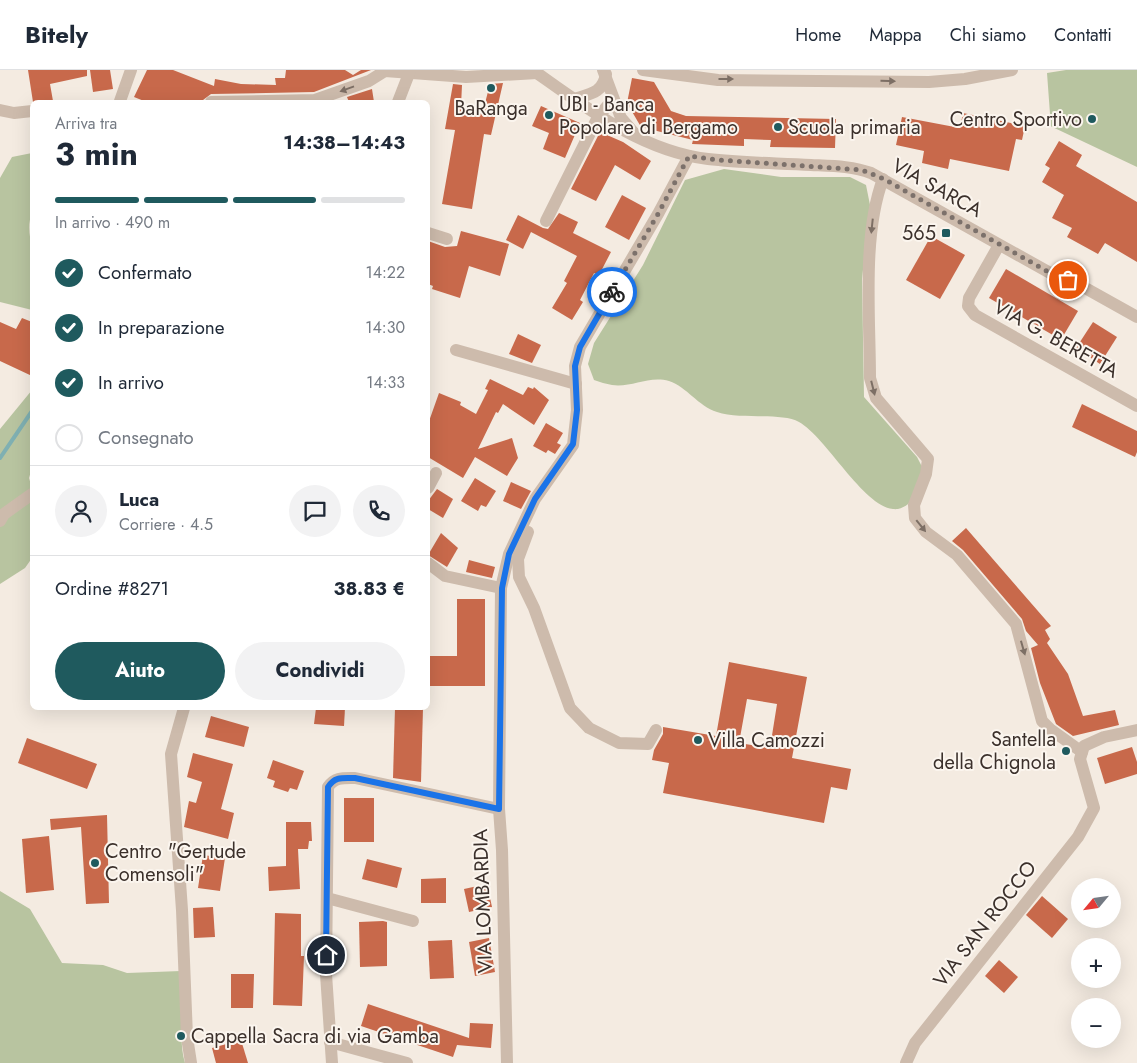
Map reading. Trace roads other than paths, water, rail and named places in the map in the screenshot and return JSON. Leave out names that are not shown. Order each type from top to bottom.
[{"type":"street","points":[[122,100],[131,70]]},
{"type":"street","points":[[315,100],[369,81],[386,70],[463,77],[530,72]]},
{"type":"street","points":[[643,70],[718,80],[772,75],[929,82],[966,79],[1012,70]]},
{"type":"street","points":[[399,100],[410,71]]},
{"type":"street","name":"VIA SARCA","points":[[530,72],[574,99],[598,117],[641,140],[689,156],[718,160],[846,167],[862,170],[884,179],[999,245],[1137,317]]},
{"type":"street","points":[[574,99],[598,91],[604,85],[605,72]]},
{"type":"street","points":[[605,72],[613,100],[621,118],[641,140]]},
{"type":"street","points":[[546,221],[598,117],[613,100]]},
{"type":"street","points":[[0,110],[14,113],[30,111]]},
{"type":"street","name":"VIA LOMBARDIA","points":[[507,1063],[502,850],[499,809],[502,588],[509,554],[535,499],[573,444],[577,410],[575,366],[580,347],[658,214],[689,156]]},
{"type":"street","points":[[884,179],[876,199],[871,230],[870,378],[876,398],[928,459],[926,474],[914,505],[915,518],[926,532],[957,555],[1016,624],[1042,721],[1050,729],[1082,752],[1084,746],[1093,741],[1137,730]]},
{"type":"street","points":[[430,234],[447,239]]},
{"type":"street","name":"VIA G. BERETTA","points":[[999,245],[969,298],[968,306],[975,315],[1137,406]]},
{"type":"street","points":[[456,350],[576,384]]},
{"type":"street","points":[[430,484],[436,473]]},
{"type":"street","points":[[0,521],[4,514],[30,495]]},
{"type":"street","points":[[535,499],[536,513],[518,559],[519,577],[534,608],[570,708],[589,728],[619,743],[648,744],[656,730]]},
{"type":"street","points":[[430,565],[445,576],[502,588]]},
{"type":"street","points":[[183,710],[171,754],[182,910],[187,1037],[191,1063]]},
{"type":"street","name":"VIA SAN ROCCO","points":[[906,1063],[915,1043],[1078,836],[1094,808],[1080,758],[1082,752]]},
{"type":"street","points":[[332,1063],[326,974],[328,787],[333,780],[355,778],[499,809]]},
{"type":"street","points":[[327,898],[413,920]]},
{"type":"street","points":[[330,1042],[407,1063]]},
{"type":"waterway","points":[[0,458],[30,414]]},
{"type":"place","name":"BaRanga","points":[[491,88]]},
{"type":"place","name":"UBI - Banca Popolare di Bergamo","points":[[549,115]]},
{"type":"place","name":"Centro Sportivo","points":[[1092,119]]},
{"type":"place","name":"Scuola primaria","points":[[778,127]]},
{"type":"place","name":"565","points":[[946,233]]},
{"type":"place","name":"Villa Camozzi","points":[[698,740]]},
{"type":"place","name":"Santella della Chignola","points":[[1066,751]]},
{"type":"place","name":"Centro \"Gertude Comensoli\"","points":[[95,863]]},
{"type":"place","name":"Cappella Sacra di via Gamba","points":[[181,1036]]}]
